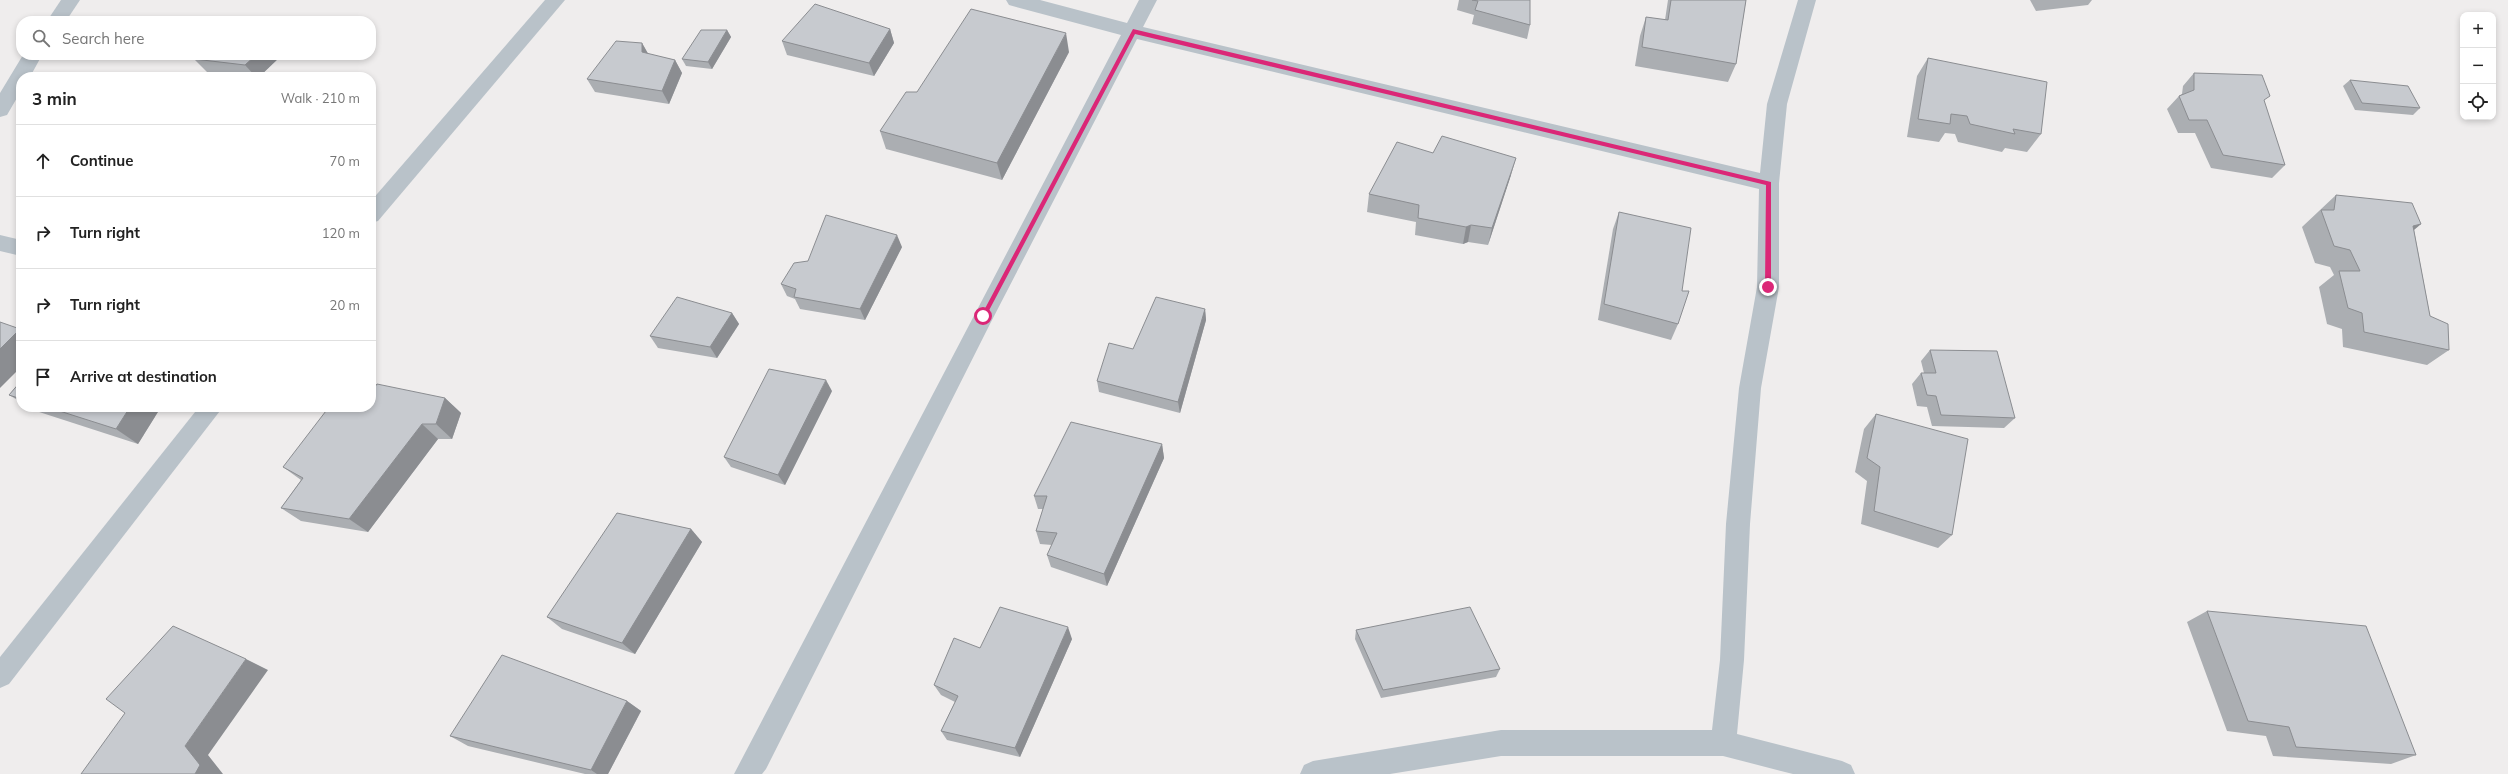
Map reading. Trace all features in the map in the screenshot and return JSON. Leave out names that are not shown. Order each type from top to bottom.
[{"type":"street","points":[[60,16],[71,0]]},
{"type":"street","points":[[376,209],[556,0]]},
{"type":"street","points":[[1015,0],[1133,31],[1769,183]]},
{"type":"street","points":[[747,774],[757,760],[983,316],[1148,0]]},
{"type":"street","points":[[1723,744],[1732,660],[1738,524],[1750,388],[1768,287],[1769,183],[1777,104],[1808,0]]},
{"type":"street","points":[[23,72],[30,60]]},
{"type":"street","points":[[0,110],[16,83]]},
{"type":"street","points":[[0,243],[16,247]]},
{"type":"street","points":[[0,676],[208,412]]},
{"type":"street","points":[[1313,774],[1501,744],[1723,744],[1842,774]]},
{"type":"building","points":[[1472,0],[1530,0],[1530,25],[1475,10],[1478,1]]},
{"type":"building","points":[[1671,0],[1746,0],[1736,64],[1642,47],[1646,17],[1668,20]]},
{"type":"building","points":[[815,4],[890,29],[869,63],[782,41]]},
{"type":"building","points":[[971,9],[1066,33],[997,163],[880,131],[906,92],[917,92]]},
{"type":"building","points":[[701,30],[727,30],[708,62],[682,59]]},
{"type":"building","points":[[616,41],[642,43],[642,52],[675,60],[662,91],[587,79]]},
{"type":"building","points":[[1928,58],[2047,82],[2041,134],[2013,129],[2015,134],[1970,124],[1967,116],[1951,114],[1950,124],[1918,119]]},
{"type":"building","points":[[202,60],[250,60],[245,65]]},
{"type":"building","points":[[2194,73],[2262,75],[2270,96],[2264,100],[2285,165],[2223,155],[2207,120],[2189,120],[2179,96],[2194,90]]},
{"type":"building","points":[[2350,80],[2408,86],[2420,108],[2362,103]]},
{"type":"building","points":[[1442,136],[1516,158],[1492,228],[1471,225],[1466,227],[1418,218],[1419,205],[1369,194],[1397,142],[1433,153]]},
{"type":"building","points":[[2336,195],[2412,203],[2421,224],[2413,226],[2430,316],[2448,324],[2449,350],[2364,332],[2362,313],[2348,308],[2339,271],[2360,271],[2350,250],[2334,246],[2321,210],[2334,210]]},
{"type":"building","points":[[1619,212],[1691,228],[1682,291],[1689,291],[1678,324],[1604,304]]},
{"type":"building","points":[[826,215],[897,235],[860,309],[794,297],[796,289],[781,284],[794,263],[808,261]]},
{"type":"building","points":[[677,297],[732,313],[710,347],[650,336]]},
{"type":"building","points":[[1156,297],[1205,309],[1178,402],[1097,381],[1109,343],[1133,349]]},
{"type":"building","points":[[0,322],[16,328],[16,333],[0,349]]},
{"type":"building","points":[[1930,350],[1997,351],[2015,418],[1941,415],[1936,396],[1927,395],[1921,373],[1936,373]]},
{"type":"building","points":[[769,369],[826,380],[778,475],[724,457]]},
{"type":"building","points":[[377,384],[445,398],[436,424],[422,424],[349,519],[281,508],[303,478],[283,467],[325,412],[376,412]]},
{"type":"building","points":[[16,387],[16,397],[9,395]]},
{"type":"building","points":[[63,412],[127,412],[116,429]]},
{"type":"building","points":[[1876,414],[1968,439],[1952,535],[1874,511],[1880,467],[1867,458]]},
{"type":"building","points":[[1071,422],[1162,444],[1104,574],[1047,555],[1057,533],[1036,531],[1047,496],[1034,496]]},
{"type":"building","points":[[617,513],[691,529],[622,643],[547,617]]},
{"type":"building","points":[[1000,607],[1068,627],[1015,748],[941,731],[958,696],[934,685],[954,638],[980,648]]},
{"type":"building","points":[[1470,607],[1500,669],[1383,690],[1356,630]]},
{"type":"building","points":[[2207,611],[2366,626],[2416,755],[2296,747],[2289,727],[2248,721]]},
{"type":"building","points":[[173,626],[246,659],[185,746],[200,765],[195,774],[81,774],[125,713],[106,699]]},
{"type":"building","points":[[502,655],[627,701],[591,770],[450,736]]},
{"type":"route","points":[[983,316],[1133,31],[1769,183],[1768,287]]}]
